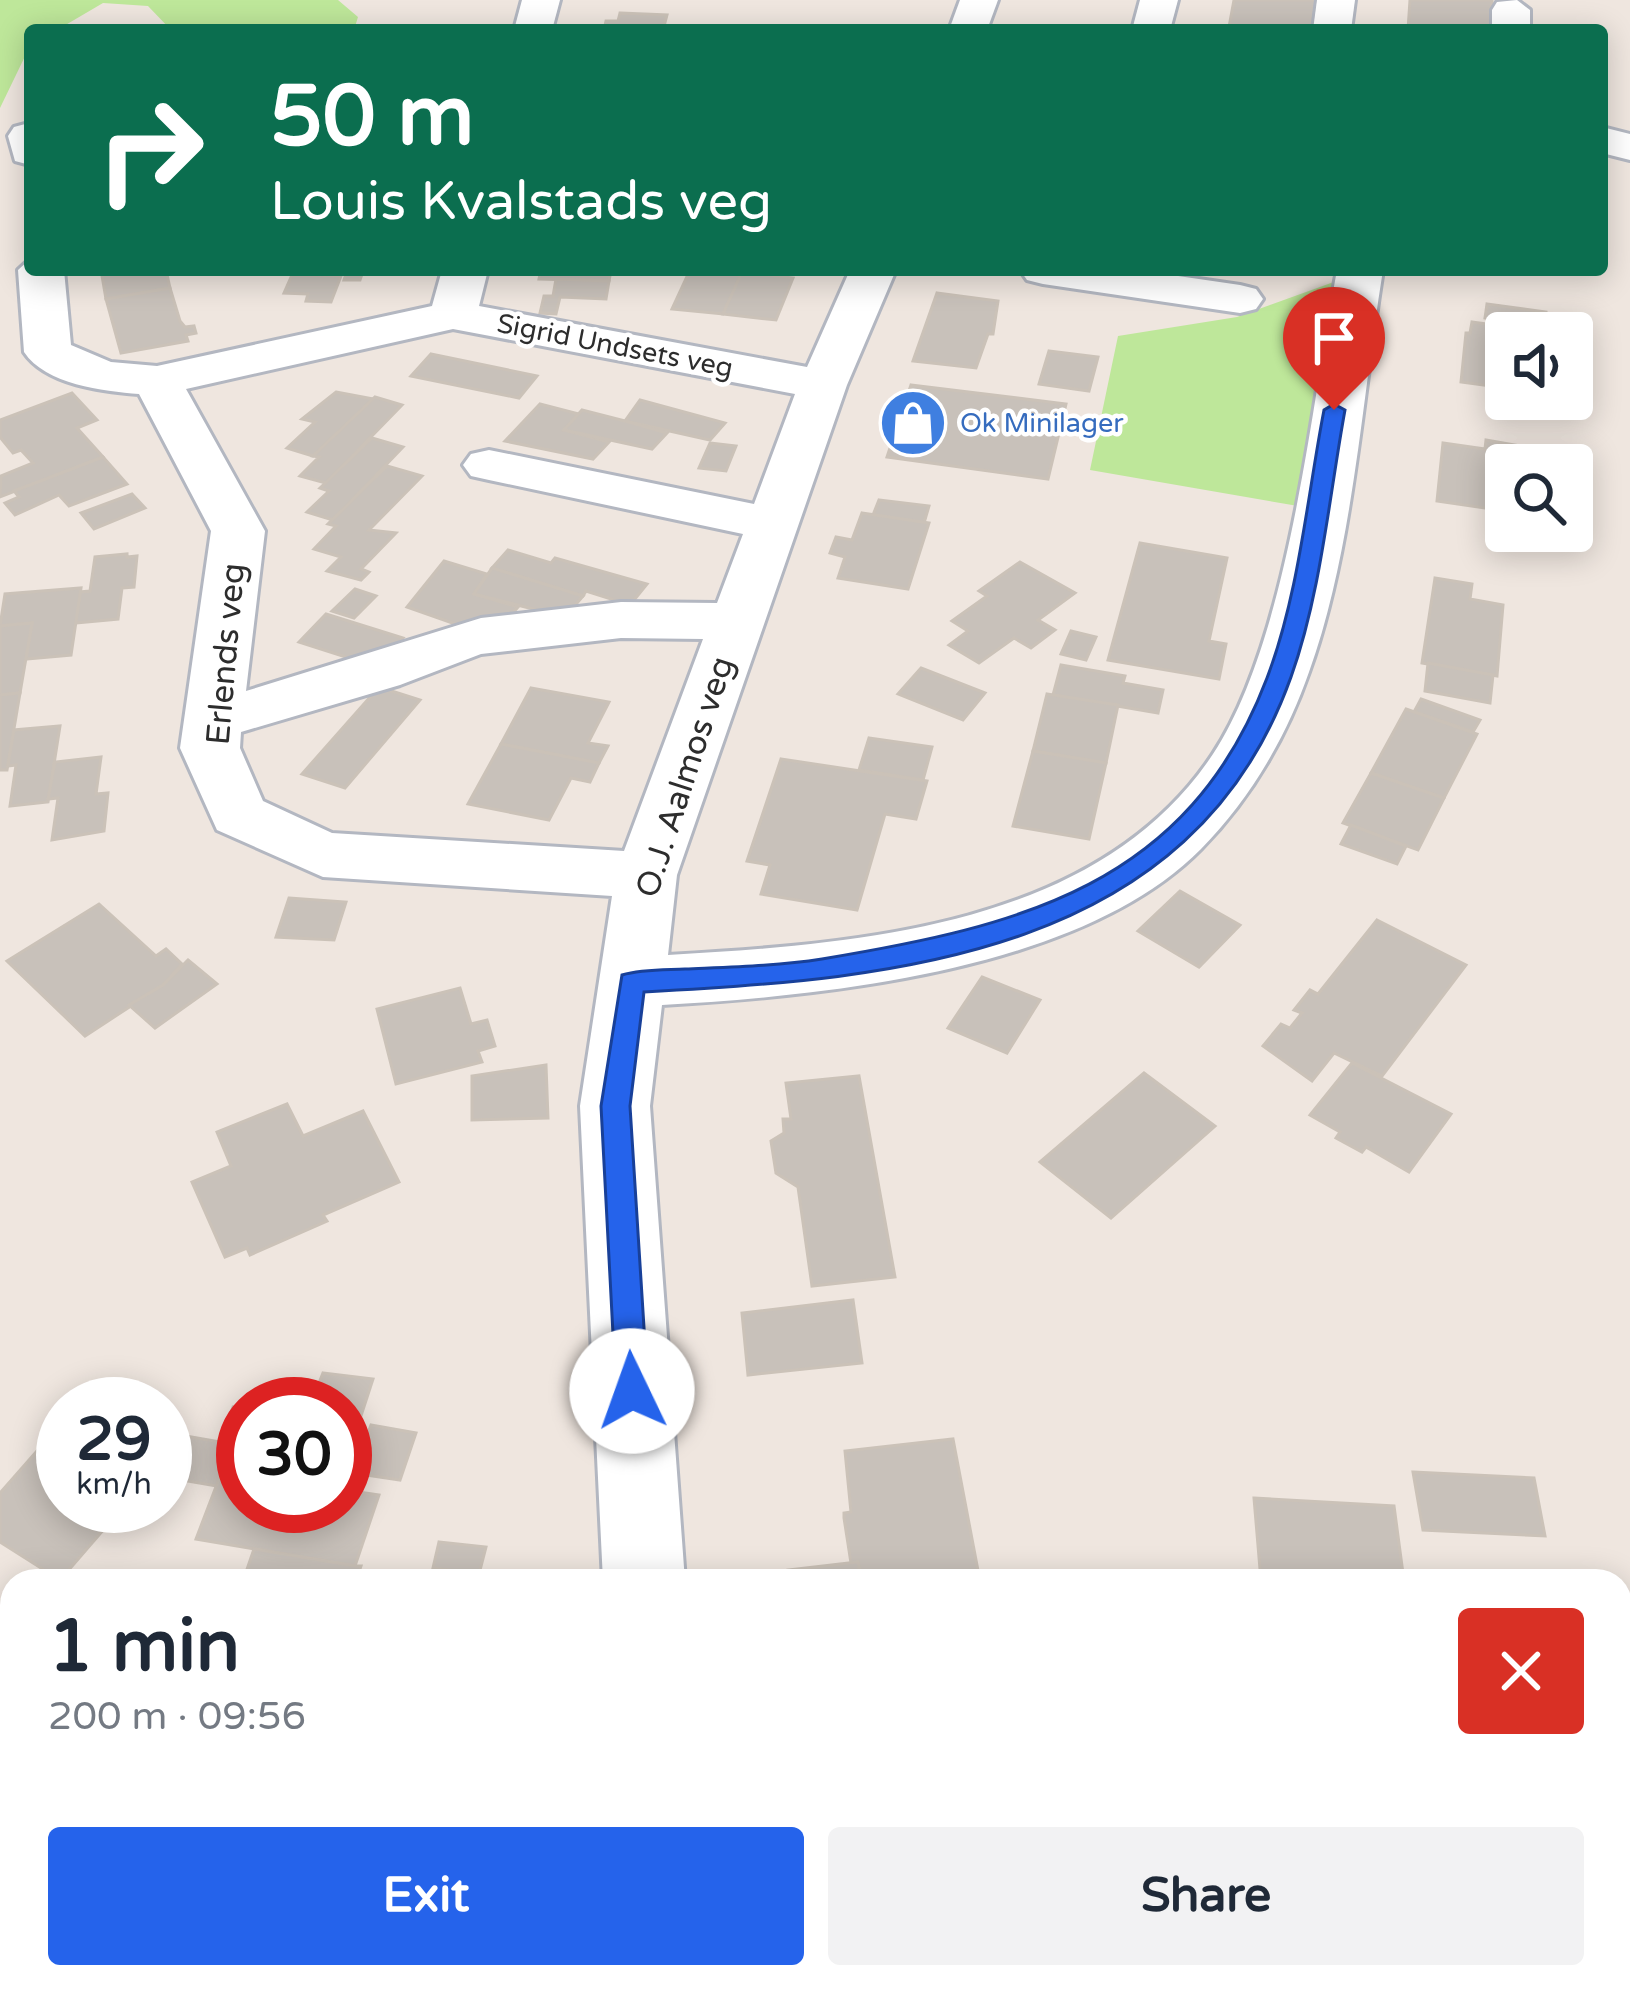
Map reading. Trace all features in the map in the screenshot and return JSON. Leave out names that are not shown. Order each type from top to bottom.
[{"type":"street","points":[[42,276],[48,352],[101,376],[157,381],[459,292]]},
{"type":"street","name":"O.J. Aalmos veg","points":[[643,1569],[615,1106],[646,875],[824,385],[870,276]]},
{"type":"street","points":[[1084,276],[1240,299]]},
{"type":"street","points":[[632,982],[791,974],[955,946],[1046,916],[1132,873],[1203,812],[1252,739],[1280,674],[1300,596],[1359,276]]},
{"type":"street","name":"Sigrid Undsets veg","points":[[459,292],[824,385]]},
{"type":"street","name":"Erlends veg","points":[[157,381],[238,531],[210,748],[239,815],[323,855],[646,875]]},
{"type":"street","points":[[490,465],[774,524]]},
{"type":"street","name":"O.J. Aalmos veg","points":[[214,720],[380,672],[481,636],[621,620],[738,620]]},
{"type":"green space","points":[[0,0],[338,0],[358,17],[356,24],[165,24],[148,6],[103,3],[67,24],[24,24],[24,58],[0,108]]},
{"type":"green space","points":[[1342,279],[1298,506],[1090,470],[1118,336],[1237,317]]},
{"type":"building","points":[[1234,0],[1320,0],[1323,17],[1315,17],[1314,24],[1230,24]]},
{"type":"building","points":[[1410,0],[1492,0],[1492,24],[1408,24]]},
{"type":"building","points":[[620,13],[667,15],[665,24],[605,24],[618,21]]},
{"type":"building","points":[[102,276],[167,276],[170,288],[106,299]]},
{"type":"building","points":[[292,276],[341,276],[331,302],[306,301],[308,294],[284,293]]},
{"type":"building","points":[[540,276],[610,276],[609,281]]},
{"type":"building","points":[[687,276],[740,276],[723,314],[672,309]]},
{"type":"building","points":[[740,276],[793,278],[776,320],[723,314]]},
{"type":"building","points":[[556,279],[609,281],[606,299],[560,297],[556,314],[540,313],[544,296],[553,296]]},
{"type":"building","points":[[170,288],[180,321],[185,327],[194,326],[196,333],[186,335],[188,341],[121,353],[106,299]]},
{"type":"building","points":[[937,293],[998,301],[993,334],[988,334],[976,368],[913,361]]},
{"type":"building","points":[[1487,304],[1546,312],[1486,312]]},
{"type":"building","points":[[1472,322],[1485,324],[1485,385],[1461,382],[1466,333]]},
{"type":"building","points":[[1049,351],[1098,357],[1089,391],[1039,384]]},
{"type":"building","points":[[431,354],[537,376],[519,398],[411,376]]},
{"type":"building","points":[[911,385],[1066,404],[1048,479],[887,457]]},
{"type":"building","points":[[336,392],[373,399],[313,456],[287,448],[315,422],[302,419]]},
{"type":"building","points":[[72,393],[97,420],[77,428],[103,457],[0,497],[1,476],[33,463],[21,450],[13,453],[0,437],[0,420]]},
{"type":"building","points":[[375,397],[402,405],[326,483],[300,476],[319,457],[313,456]]},
{"type":"building","points":[[640,400],[725,423],[710,440],[625,421]]},
{"type":"building","points":[[540,404],[579,414],[564,430],[609,442],[593,459],[505,441]]},
{"type":"building","points":[[582,410],[667,433],[652,449],[564,430]]},
{"type":"building","points":[[372,438],[403,447],[333,520],[307,512],[329,491],[320,488]]},
{"type":"building","points":[[710,443],[736,446],[726,471],[699,468]]},
{"type":"building","points":[[1443,443],[1485,449],[1485,508],[1437,501]]},
{"type":"building","points":[[103,457],[127,484],[69,506],[59,495],[15,515],[5,503],[19,497],[14,491]]},
{"type":"building","points":[[387,466],[422,476],[369,530],[396,533],[361,569],[369,572],[361,580],[327,571],[341,557],[314,549],[336,526],[328,524]]},
{"type":"building","points":[[132,494],[145,508],[94,529],[81,513]]},
{"type":"building","points":[[879,500],[929,506],[924,523],[873,515]]},
{"type":"building","points":[[862,513],[929,523],[908,589],[838,578],[845,557],[830,553],[836,537],[852,540]]},
{"type":"building","points":[[1140,543],[1227,558],[1209,641],[1226,644],[1219,679],[1108,660]]},
{"type":"building","points":[[508,550],[647,584],[630,605],[586,591],[583,596],[492,568]]},
{"type":"building","points":[[137,556],[134,587],[122,588],[118,619],[75,623],[80,592],[90,591],[95,557]]},
{"type":"building","points":[[444,561],[487,574],[474,594],[518,607],[500,628],[475,631],[407,607]]},
{"type":"building","points":[[1020,562],[1075,593],[1038,620],[1055,630],[1031,648],[1014,638],[979,663],[949,645],[968,631],[952,621],[987,596],[979,591]]},
{"type":"building","points":[[492,568],[583,596],[565,617],[474,594]]},
{"type":"building","points":[[1435,578],[1472,584],[1470,599],[1503,605],[1497,676],[1422,663]]},
{"type":"building","points":[[81,588],[71,655],[26,659],[32,623],[0,626],[5,594]]},
{"type":"building","points":[[355,589],[376,596],[354,618],[332,611]]},
{"type":"building","points":[[326,614],[403,638],[377,667],[299,642]]},
{"type":"building","points":[[32,623],[20,693],[0,695],[0,626]]},
{"type":"building","points":[[1071,631],[1096,637],[1086,660],[1061,654]]},
{"type":"building","points":[[1428,663],[1493,675],[1490,703],[1425,691]]},
{"type":"building","points":[[1061,665],[1125,676],[1123,683],[1163,690],[1158,713],[1053,695]]},
{"type":"building","points":[[921,668],[985,693],[963,720],[898,694]]},
{"type":"building","points":[[379,687],[420,700],[345,788],[302,774]]},
{"type":"building","points":[[531,688],[609,702],[588,743],[608,746],[599,763],[501,744]]},
{"type":"building","points":[[20,693],[7,770],[0,770],[0,695]]},
{"type":"building","points":[[1047,694],[1118,705],[1106,763],[1033,751]]},
{"type":"building","points":[[1421,699],[1480,720],[1473,732],[1414,712]]},
{"type":"building","points":[[1406,709],[1477,734],[1444,798],[1371,773]]},
{"type":"building","points":[[60,726],[48,802],[10,806],[16,765],[8,766],[14,730]]},
{"type":"building","points":[[869,738],[932,747],[923,780],[859,770]]},
{"type":"building","points":[[501,744],[599,763],[590,782],[571,778],[549,820],[468,804]]},
{"type":"building","points":[[1033,751],[1106,763],[1089,839],[1013,826]]},
{"type":"building","points":[[101,757],[96,794],[108,793],[104,831],[52,840],[58,798],[48,799],[55,762]]},
{"type":"building","points":[[781,759],[927,781],[916,819],[885,814],[857,910],[761,894],[770,865],[747,861]]},
{"type":"building","points":[[1371,773],[1444,798],[1418,850],[1343,823]]},
{"type":"building","points":[[1351,825],[1406,846],[1397,864],[1341,844]]},
{"type":"building","points":[[1180,891],[1240,925],[1199,967],[1138,931]]},
{"type":"building","points":[[289,898],[346,902],[334,940],[276,937]]},
{"type":"building","points":[[99,904],[156,956],[166,949],[182,964],[163,985],[85,1036],[7,961]]},
{"type":"building","points":[[1377,920],[1466,965],[1382,1076],[1334,1053],[1312,1081],[1263,1046],[1281,1024],[1290,1028],[1302,1013],[1294,1010],[1310,990],[1318,994]]},
{"type":"building","points":[[188,960],[217,984],[155,1028],[129,1005],[163,985]]},
{"type":"building","points":[[982,977],[1040,1000],[1007,1053],[948,1028]]},
{"type":"building","points":[[460,988],[471,1024],[487,1020],[495,1046],[478,1051],[482,1062],[396,1084],[377,1009]]},
{"type":"building","points":[[1352,1063],[1451,1114],[1409,1172],[1366,1147],[1362,1152],[1336,1138],[1340,1132],[1310,1115]]},
{"type":"building","points":[[546,1065],[548,1118],[472,1120],[472,1076]]},
{"type":"building","points":[[1144,1073],[1215,1126],[1111,1218],[1040,1162]]},
{"type":"building","points":[[859,1076],[895,1277],[812,1286],[798,1187],[776,1173],[771,1141],[784,1133],[783,1119],[791,1119],[786,1083]]},
{"type":"building","points":[[287,1104],[303,1136],[363,1111],[399,1182],[323,1215],[327,1221],[250,1255],[247,1248],[225,1257],[192,1182],[231,1166],[217,1132]]},
{"type":"building","points":[[853,1300],[862,1363],[748,1375],[742,1313]]},
{"type":"building","points":[[372,1425],[416,1433],[400,1480],[372,1476]]},
{"type":"building","points":[[192,1437],[216,1441],[216,1486],[192,1482]]},
{"type":"building","points":[[953,1439],[978,1569],[859,1569],[858,1562],[851,1563],[844,1518],[844,1513],[851,1512],[845,1451]]},
{"type":"building","points":[[36,1452],[36,1533],[101,1533],[70,1569],[43,1569],[0,1542],[0,1493]]},
{"type":"building","points":[[1413,1472],[1534,1478],[1545,1536],[1423,1530]]},
{"type":"building","points":[[216,1487],[216,1533],[366,1533],[355,1566],[196,1539]]},
{"type":"building","points":[[1254,1498],[1394,1506],[1402,1569],[1260,1569]]},
{"type":"building","points":[[439,1542],[486,1547],[480,1569],[433,1568]]},
{"type":"building","points":[[254,1549],[361,1566],[360,1569],[247,1569]]},
{"type":"building","points":[[858,1562],[859,1569],[797,1569]]},
{"type":"place","name":"Ok Minilager","points":[[913,423]]},
{"type":"route","points":[[632,1391],[615,1106],[632,982],[791,974],[955,946],[1046,916],[1132,873],[1203,812],[1252,739],[1267,707],[1300,596],[1334,410]]}]
